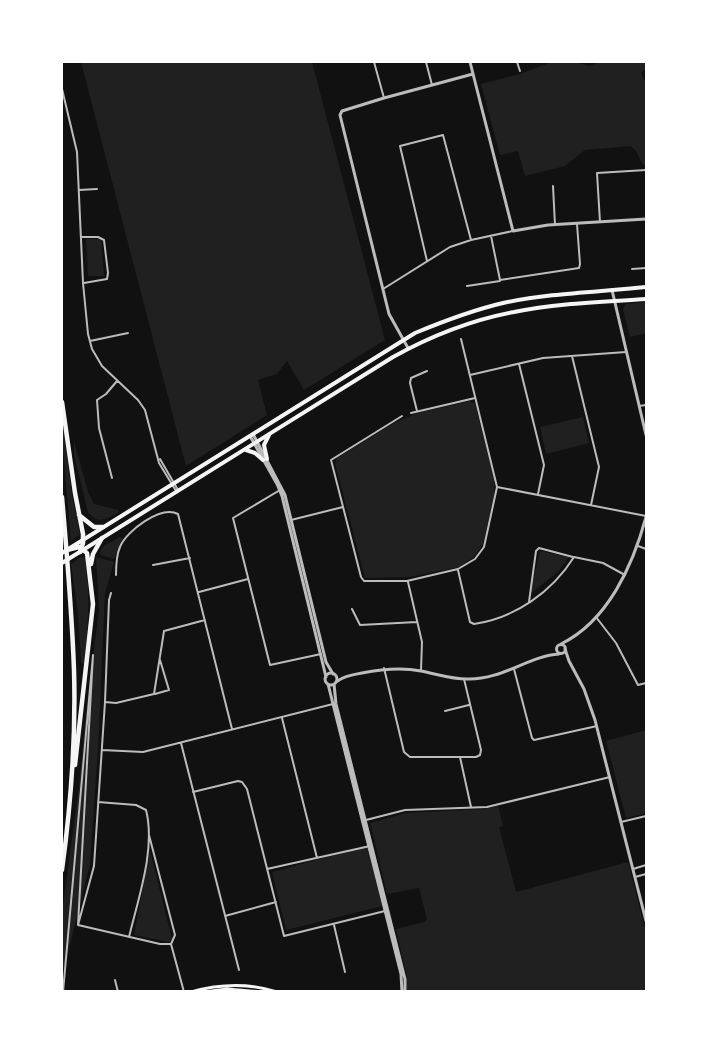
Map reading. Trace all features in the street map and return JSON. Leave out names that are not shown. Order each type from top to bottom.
[{"type":"highway","points":[[62,553],[402,339],[468,312],[504,303],[541,296],[646,287]]},
{"type":"highway","points":[[62,563],[408,349],[455,328],[513,312],[646,299]]},
{"type":"highway","points":[[62,402],[83,539],[80,551]]},
{"type":"highway","points":[[265,459],[264,445],[269,435]]},
{"type":"highway","points":[[245,450],[265,459]]},
{"type":"highway","points":[[62,497],[74,672],[71,789]]},
{"type":"highway","points":[[78,515],[94,528],[104,527]]},
{"type":"highway","points":[[90,570],[93,554],[102,538]]},
{"type":"highway","points":[[62,870],[93,604],[87,553],[71,548]]},
{"type":"main road","points":[[191,992],[242,986],[277,992]]},
{"type":"street","points":[[374,62],[384,98]]},
{"type":"street","points":[[426,62],[432,85]]},
{"type":"street","points":[[470,62],[513,231]]},
{"type":"street","points":[[517,62],[520,71]]},
{"type":"street","points":[[408,349],[389,314],[340,115],[342,111],[384,98],[473,75]]},
{"type":"street","points":[[62,89],[77,152],[83,284],[90,341],[97,359],[145,410],[160,459],[159,463],[178,492]]},
{"type":"street","points":[[427,261],[400,146],[443,135],[471,240]]},
{"type":"street","points":[[600,222],[597,173],[646,170]]},
{"type":"street","points":[[553,186],[555,225]]},
{"type":"street","points":[[79,190],[97,189]]},
{"type":"street","points":[[383,289],[450,247],[471,240],[555,225],[646,219]]},
{"type":"street","points":[[467,286],[579,268],[577,224]]},
{"type":"street","points":[[491,236],[500,280]]},
{"type":"street","points":[[81,237],[98,237],[104,240],[107,279]]},
{"type":"street","points":[[632,269],[646,268]]},
{"type":"street","points":[[83,284],[107,279],[113,283]]},
{"type":"street","points":[[612,290],[646,435]]},
{"type":"street","points":[[90,341],[128,333]]},
{"type":"street","points":[[402,416],[331,460],[361,577],[364,581],[407,581],[458,569],[475,559],[484,546],[497,487],[461,339]]},
{"type":"street","points":[[470,375],[543,358],[626,352]]},
{"type":"street","points":[[572,356],[599,467],[591,505]]},
{"type":"street","points":[[519,364],[544,465],[538,494]]},
{"type":"street","points":[[417,411],[410,383],[411,378],[427,371]]},
{"type":"street","points":[[111,478],[99,428],[97,400],[106,394],[117,380]]},
{"type":"street","points":[[411,413],[476,398]]},
{"type":"street","points":[[639,406],[646,405]]},
{"type":"street","points":[[251,435],[281,490],[290,521],[326,677],[335,704],[386,911],[403,992]]},
{"type":"street","points":[[328,684],[335,683],[346,676],[384,668],[421,670],[464,679],[488,677],[550,654],[596,617],[625,575],[638,546],[646,516],[497,487]]},
{"type":"street","points":[[281,490],[234,518],[270,665],[322,654]]},
{"type":"street","points":[[290,521],[343,507]]},
{"type":"street","points":[[116,575],[120,548],[131,531],[154,516],[174,512],[180,517],[232,729]]},
{"type":"street","points":[[638,546],[646,549]]},
{"type":"street","points":[[529,602],[536,551],[539,548],[603,563],[625,575]]},
{"type":"street","points":[[458,569],[470,622],[474,624],[493,621],[517,611],[556,581],[574,557]]},
{"type":"street","points":[[153,566],[190,558]]},
{"type":"street","points":[[199,591],[249,579]]},
{"type":"street","points":[[407,581],[422,642],[421,670]]},
{"type":"street","points":[[78,925],[93,866],[111,593]]},
{"type":"street","points":[[352,609],[360,625],[417,622]]},
{"type":"street","points":[[596,617],[616,644],[638,685],[646,683]]},
{"type":"street","points":[[154,694],[164,631],[206,620]]},
{"type":"street","points":[[550,654],[560,654],[570,640]]},
{"type":"street","points":[[561,644],[584,689],[597,726],[646,921]]},
{"type":"street","points":[[556,648],[568,661]]},
{"type":"street","points":[[322,654],[334,674],[335,704]]},
{"type":"street","points":[[62,992],[93,655],[78,925]]},
{"type":"street","points":[[105,702],[116,703],[169,690],[160,657]]},
{"type":"street","points":[[384,668],[406,755],[460,757],[480,755],[481,750],[464,679]]},
{"type":"street","points":[[514,669],[534,740],[597,726]]},
{"type":"street","points":[[326,677],[328,674],[346,676]]},
{"type":"street","points":[[102,750],[143,752],[335,704]]},
{"type":"street","points":[[445,711],[469,705]]},
{"type":"street","points":[[282,717],[317,858]]},
{"type":"street","points":[[181,742],[239,970]]},
{"type":"street","points":[[460,757],[471,808]]},
{"type":"street","points":[[364,820],[405,810],[487,807],[610,777]]},
{"type":"street","points":[[193,792],[238,781],[242,782],[247,789],[284,936],[386,911]]},
{"type":"street","points":[[98,802],[136,805],[146,810],[149,832],[175,935],[171,944],[184,992]]},
{"type":"street","points":[[621,822],[646,816]]},
{"type":"street","points":[[129,938],[145,868],[149,832]]},
{"type":"street","points":[[267,869],[370,846]]},
{"type":"street","points":[[633,869],[646,865]]},
{"type":"street","points":[[635,877],[646,874]]},
{"type":"street","points":[[225,916],[276,902]]},
{"type":"street","points":[[333,924],[345,972]]},
{"type":"street","points":[[78,925],[129,938],[171,944]]},
{"type":"street","points":[[115,980],[118,992]]},
{"type":"shaded area","points":[[81,62],[312,62],[385,340],[304,390],[287,361],[277,374],[258,380],[267,415],[186,466]]},
{"type":"shaded area","points":[[552,62],[575,62],[589,66],[600,62],[646,62],[646,69],[641,73],[646,83],[646,165],[643,165],[631,146],[585,150],[565,166],[525,176],[518,151],[500,155],[481,84],[520,74]]},
{"type":"shaded area","points":[[86,239],[101,239],[104,276],[88,276]]},
{"type":"shaded area","points":[[646,302],[646,333],[630,337],[623,309],[626,304]]},
{"type":"shaded area","points":[[470,401],[475,404],[494,478],[494,496],[483,544],[474,557],[460,567],[409,577],[365,578],[335,463],[337,458],[396,422],[418,413]]},
{"type":"shaded area","points":[[62,415],[72,494],[80,534],[71,541],[62,438]]},
{"type":"shaded area","points":[[583,417],[589,443],[546,454],[540,427]]},
{"type":"shaded area","points":[[74,441],[88,492],[94,504],[119,512],[106,519],[99,520],[88,512],[74,455]]},
{"type":"shaded area","points":[[120,537],[123,538],[114,559],[101,555],[100,551],[105,545]]},
{"type":"shaded area","points":[[540,551],[569,557],[558,572],[530,594]]},
{"type":"shaded area","points":[[81,557],[85,558],[88,599],[84,664],[81,663],[78,612],[71,564]]},
{"type":"shaded area","points":[[96,557],[114,562],[105,593],[90,864],[62,976],[62,913],[99,610]]},
{"type":"shaded area","points":[[646,730],[646,813],[626,818],[606,741]]},
{"type":"shaded area","points":[[498,806],[503,826],[499,827],[516,892],[628,862],[646,933],[646,991],[405,991],[407,977],[396,929],[424,922],[427,919],[419,888],[387,894],[370,823],[406,813],[484,809]]},
{"type":"shaded area","points":[[368,846],[382,906],[286,930],[272,872]]},
{"type":"shaded area","points":[[150,851],[172,939],[169,942],[134,935]]}]
